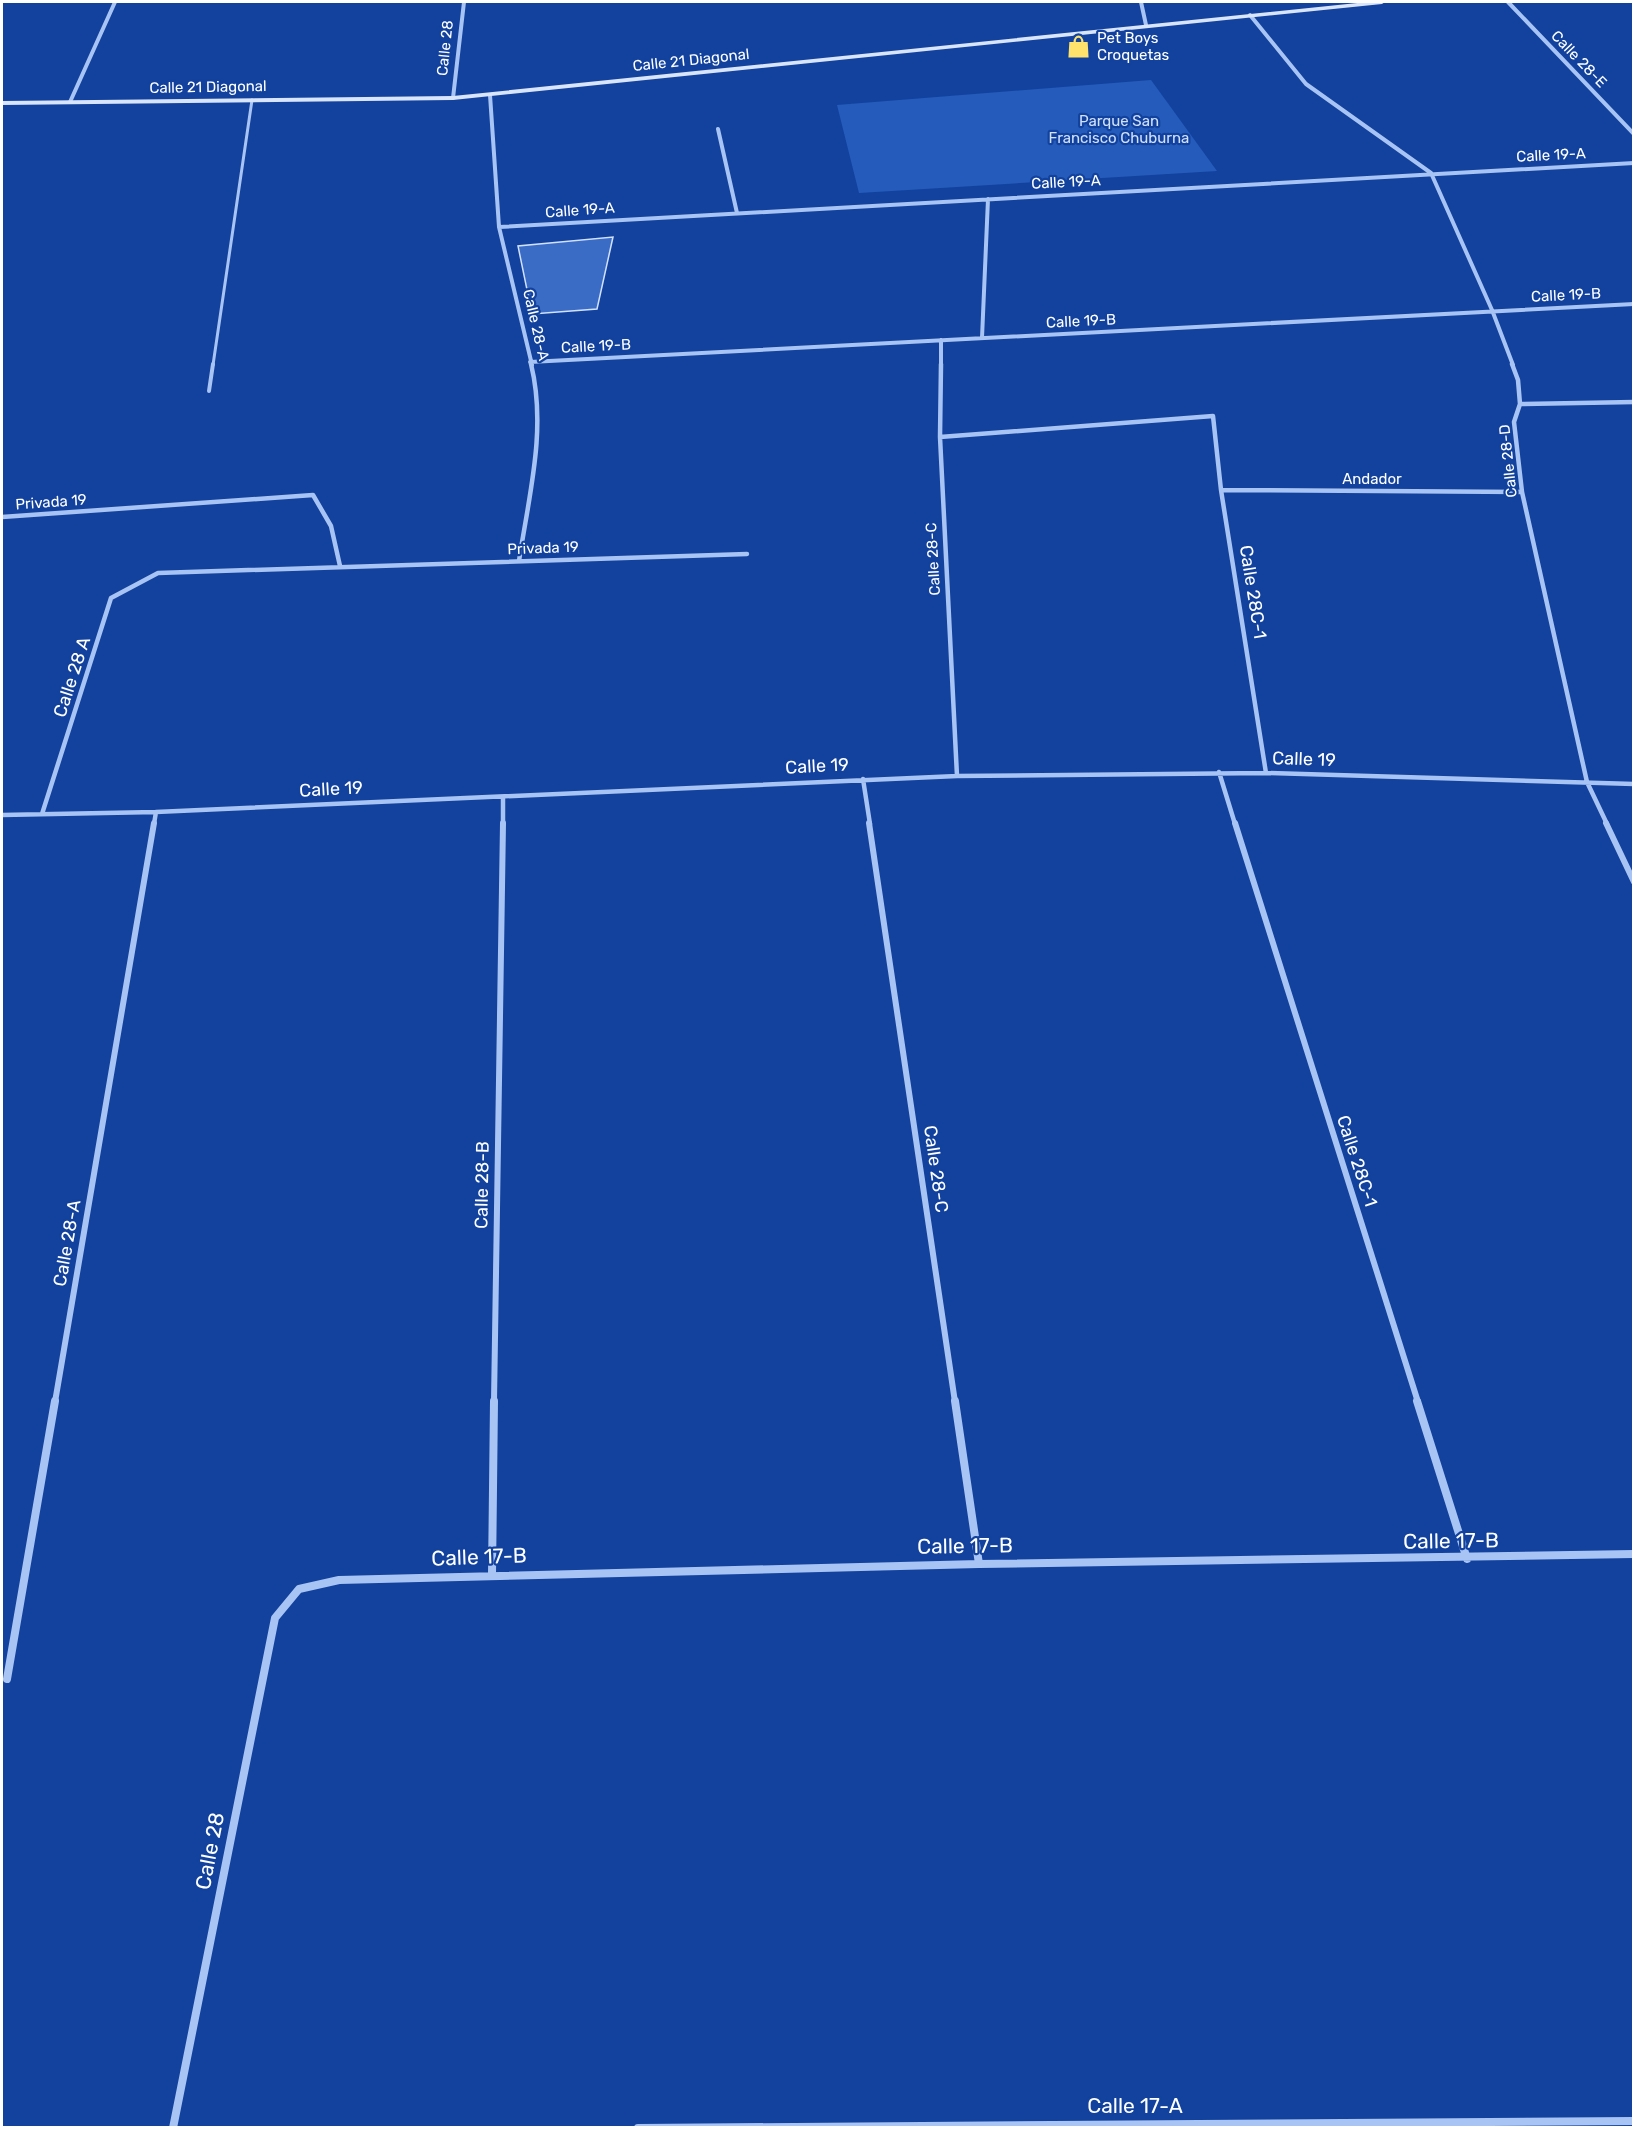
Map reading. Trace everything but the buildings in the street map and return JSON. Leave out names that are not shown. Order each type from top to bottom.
[{"type":"main road","name":"Calle 21 Diagonal","points":[[2,103],[453,98],[1382,2]]},
{"type":"street","points":[[70,102],[115,2]]},
{"type":"street","name":"Calle 28","points":[[453,98],[464,2]]},
{"type":"street","points":[[1140,2],[1146,25]]},
{"type":"street","name":"Calle 28-E","points":[[1508,2],[1634,134]]},
{"type":"street","points":[[1250,15],[1306,84],[1431,173]]},
{"type":"street","name":"Calle 28-A","points":[[490,95],[499,227],[538,392],[539,431],[519,561]]},
{"type":"street","points":[[718,129],[737,213]]},
{"type":"street","name":"Calle 19-A","points":[[499,227],[1634,163]]},
{"type":"street","name":"Calle 28-D","points":[[1431,173],[1492,310],[1518,380],[1520,404],[1514,422],[1522,492],[1587,782],[1634,882]]},
{"type":"street","points":[[981,338],[988,199]]},
{"type":"street","name":"Calle 19-B","points":[[530,362],[1634,304]]},
{"type":"street","name":"Calle 28-C","points":[[941,340],[940,437],[957,776]]},
{"type":"street","points":[[1520,404],[1634,402]]},
{"type":"street","name":"Calle 28C-1","points":[[940,437],[1213,416],[1221,490],[1266,773]]},
{"type":"street","name":"Andador","points":[[1221,490],[1522,492]]},
{"type":"street","name":"Privada 19","points":[[2,517],[313,495],[331,526],[340,566]]},
{"type":"street","name":"Privada 19","points":[[158,573],[747,554]]},
{"type":"street","name":"Calle 28 A","points":[[42,814],[111,598],[158,573]]},
{"type":"street","name":"Calle 28C-1","points":[[1219,772],[1467,1559]]},
{"type":"street","name":"Calle 19","points":[[2,815],[156,812],[957,776],[1219,772],[1634,784]]},
{"type":"street","name":"Calle 28-C","points":[[863,779],[979,1564]]},
{"type":"street","name":"Calle 28-B","points":[[492,1575],[503,797]]},
{"type":"street","name":"Calle 28-A","points":[[7,1679],[156,812]]},
{"type":"street","name":"Calle 17-B","points":[[299,1589],[339,1580],[492,1575],[979,1564],[1467,1559],[1634,1554]]},
{"type":"street","name":"Calle 28","points":[[172,2127],[275,1618],[299,1589]]},
{"type":"street","name":"Calle 17-A","points":[[638,2127],[1634,2121]]},
{"type":"lane","points":[[209,391],[252,100]]},
{"type":"green space","name":"Parque San Francisco Chuburna","points":[[1151,80],[1217,171],[859,193],[837,105]]},
{"type":"place","name":"Pet Boys Croquetas","points":[[1079,47]]}]
